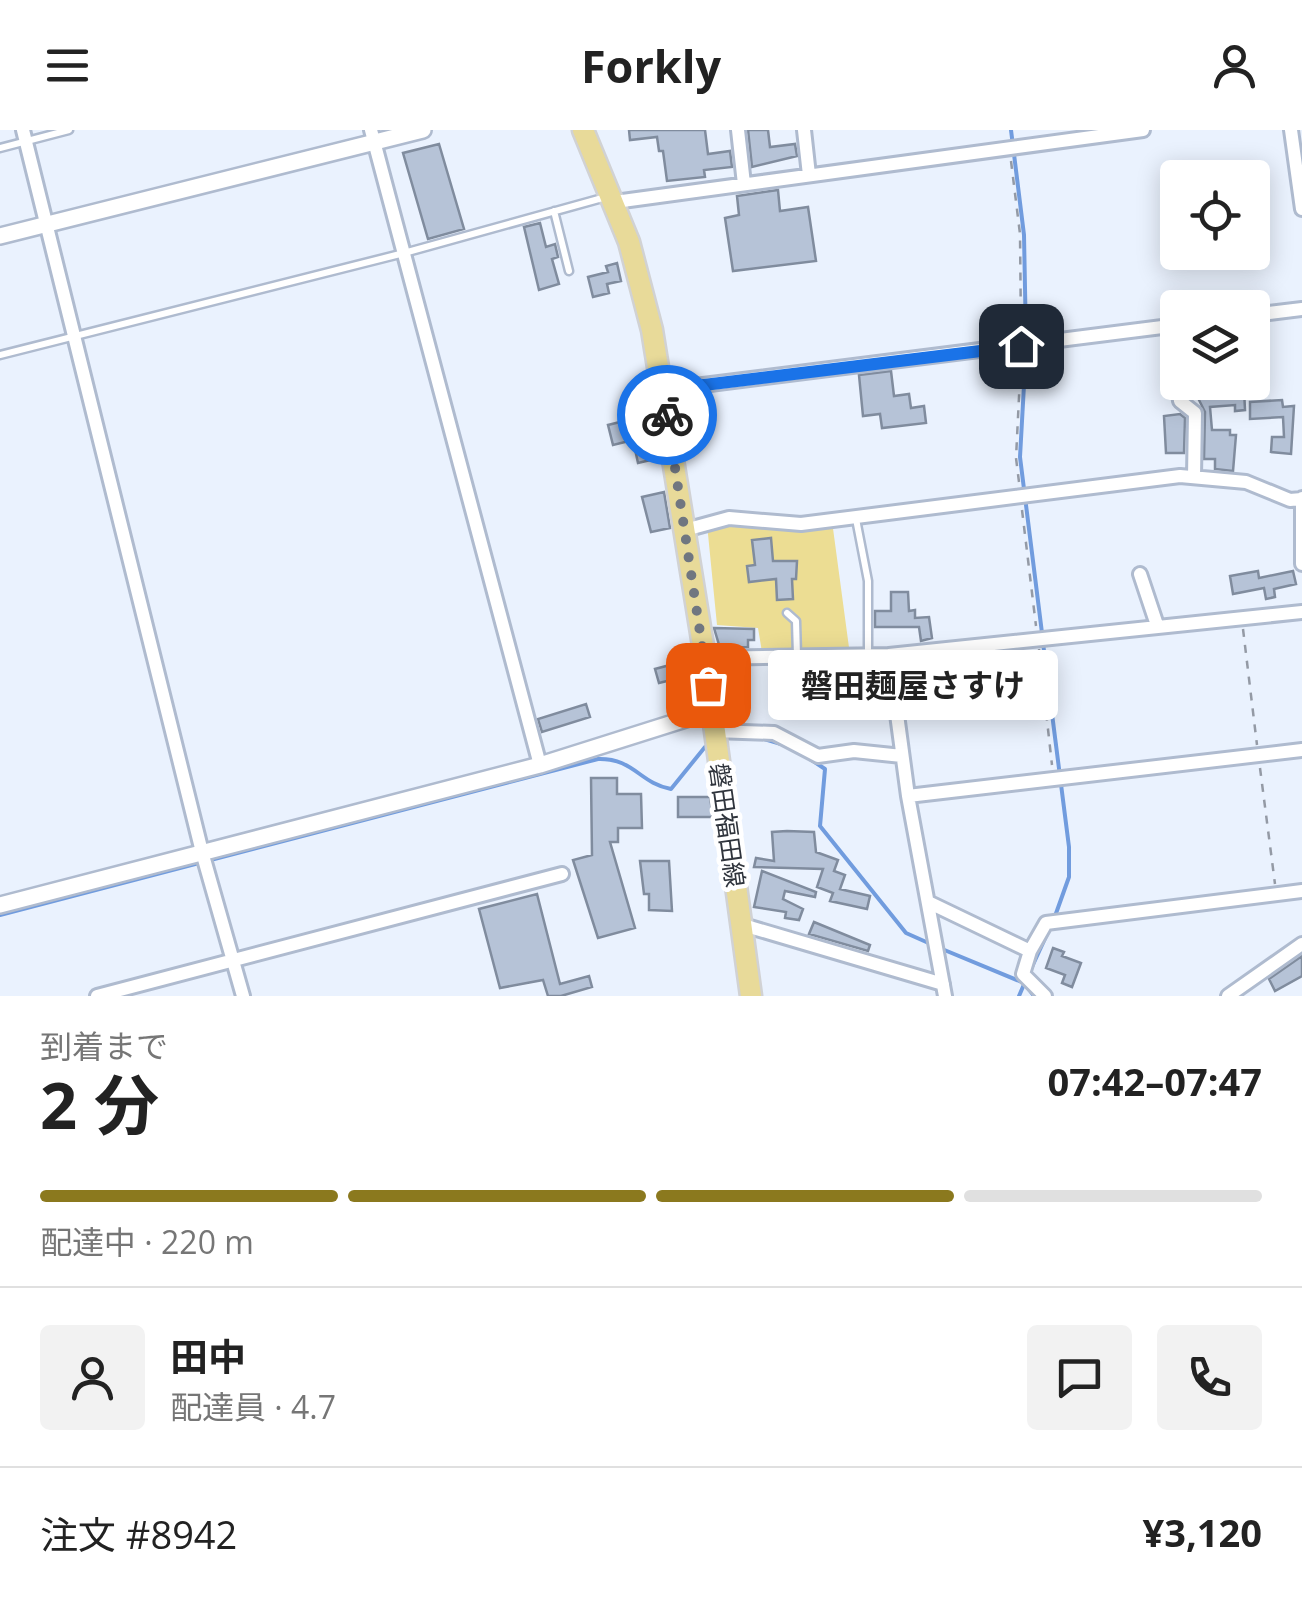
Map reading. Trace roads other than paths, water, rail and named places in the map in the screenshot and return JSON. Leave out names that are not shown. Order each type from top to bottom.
[{"type":"main road","name":"磐田福田線","points":[[583,130],[613,198],[642,288],[663,390],[705,658],[751,996]]},
{"type":"street","points":[[0,236],[372,136],[423,130]]},
{"type":"street","points":[[738,130],[744,184]]},
{"type":"street","points":[[804,130],[809,175]]},
{"type":"street","points":[[613,198],[1143,130]]},
{"type":"street","points":[[1291,130],[1302,209]]},
{"type":"street","points":[[24,136],[202,852],[242,996]]},
{"type":"street","points":[[372,136],[540,765]]},
{"type":"street","points":[[1270,313],[1302,309]]},
{"type":"street","points":[[663,390],[1160,327]]},
{"type":"street","points":[[1180,400],[1195,414],[1194,477]]},
{"type":"street","points":[[684,530],[729,518],[801,524],[1194,477],[1246,482],[1290,500],[1302,498],[1302,564]]},
{"type":"street","points":[[1140,574],[1157,626]]},
{"type":"street","points":[[705,658],[890,655],[1302,612]]},
{"type":"street","points":[[743,925],[944,990],[908,796],[890,655]]},
{"type":"street","points":[[0,905],[713,721],[774,733],[818,756],[854,751],[902,756]]},
{"type":"street","points":[[908,796],[1302,750]]},
{"type":"street","points":[[98,996],[562,874]]},
{"type":"street","points":[[1046,996],[1027,978],[1030,951],[1052,922],[1302,891]]},
{"type":"street","points":[[928,902],[1030,951]]},
{"type":"street","points":[[1228,996],[1302,944]]},
{"type":"lane","points":[[0,148],[24,136],[69,130]]},
{"type":"lane","points":[[0,354],[613,198]]},
{"type":"lane","points":[[554,212],[569,271]]},
{"type":"lane","points":[[856,518],[868,581],[868,655]]},
{"type":"lane","points":[[788,613],[796,621],[797,656]]},
{"type":"waterway","points":[[1011,130],[1024,235],[1026,340]]},
{"type":"waterway","points":[[1026,349],[1020,457],[1042,633]]},
{"type":"waterway","points":[[1043,643],[1069,847],[1069,877],[1054,919]]},
{"type":"waterway","points":[[761,738],[781,744]]},
{"type":"waterway","points":[[0,915],[598,759],[620,762],[651,782],[671,789],[705,747]]},
{"type":"waterway","points":[[807,757],[825,769],[820,826],[906,933],[933,945]]},
{"type":"waterway","points":[[1031,969],[1048,932]]},
{"type":"waterway","points":[[942,949],[1024,983],[1034,996]]},
{"type":"waterway","points":[[1019,996],[1025,982]]},
{"type":"place","name":"磐田麺屋さすけ","points":[[708,685]]}]
